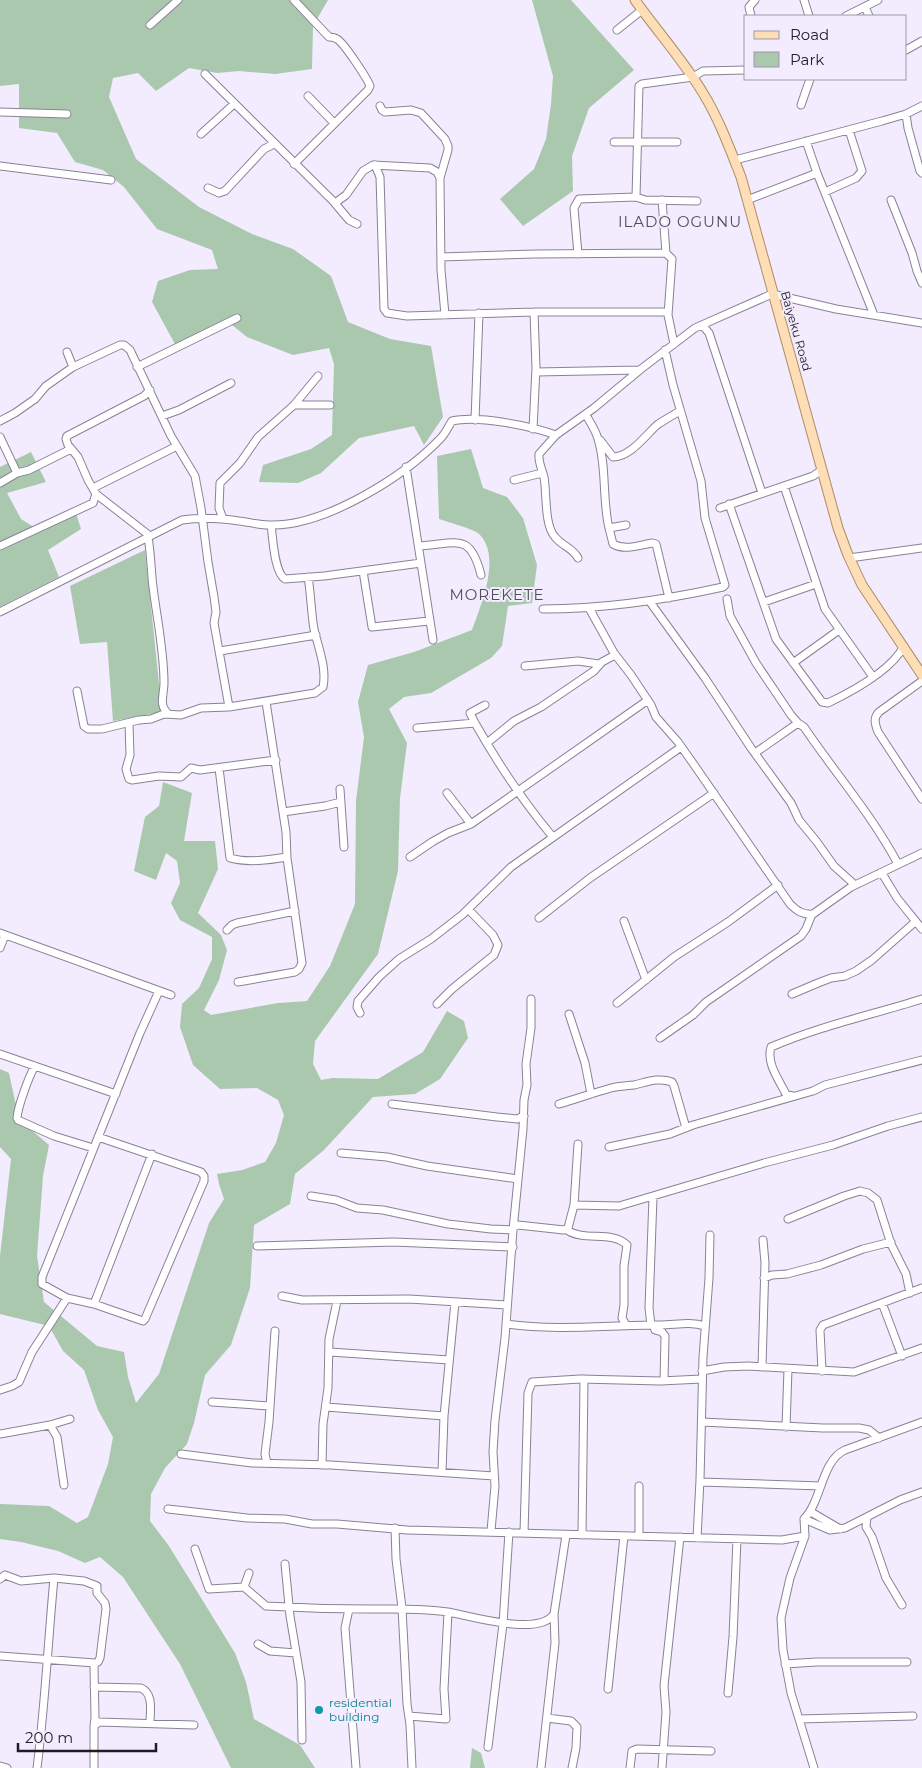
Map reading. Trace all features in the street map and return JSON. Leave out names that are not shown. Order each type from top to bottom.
[{"type":"main road","name":"Baiyeku Road","points":[[638,3],[704,95],[735,160],[838,528],[849,558],[862,585],[922,675]]},
{"type":"street","points":[[150,25],[178,0]]},
{"type":"street","points":[[294,0],[329,37],[334,37],[340,42],[369,83],[368,90],[294,164]]},
{"type":"street","points":[[751,15],[749,7],[756,0]]},
{"type":"street","points":[[804,0],[809,15]]},
{"type":"street","points":[[848,15],[878,0]]},
{"type":"street","points":[[617,30],[638,3]]},
{"type":"street","points":[[864,6],[868,15]]},
{"type":"street","points":[[907,49],[922,41]]},
{"type":"street","points":[[636,197],[639,86],[692,77],[703,71],[744,70]]},
{"type":"street","points":[[205,74],[335,203],[349,220],[357,224]]},
{"type":"street","points":[[801,105],[810,80]]},
{"type":"street","points":[[308,96],[334,123]]},
{"type":"street","points":[[201,134],[234,104]]},
{"type":"street","points":[[380,106],[385,112],[416,110],[445,139],[448,150],[440,178],[441,257],[445,315]]},
{"type":"street","points":[[735,160],[906,114],[922,106]]},
{"type":"street","points":[[0,112],[66,114]]},
{"type":"street","points":[[906,114],[912,144],[920,172],[922,173]]},
{"type":"street","points":[[825,192],[856,178],[862,171],[849,130]]},
{"type":"street","points":[[806,141],[874,315]]},
{"type":"street","points":[[614,142],[677,142]]},
{"type":"street","points":[[208,188],[219,193],[225,191],[264,149],[274,144]]},
{"type":"street","points":[[335,203],[346,195],[363,171],[376,165],[430,168],[437,172],[440,178]]},
{"type":"street","points":[[376,165],[380,177],[384,311],[407,316],[534,312],[668,312]]},
{"type":"street","points":[[0,166],[111,180]]},
{"type":"street","points":[[747,200],[817,173]]},
{"type":"street","points":[[578,254],[574,208],[579,200],[636,197],[645,200],[697,201]]},
{"type":"street","points":[[662,200],[666,253],[672,259],[672,288],[668,312],[674,344]]},
{"type":"street","points":[[891,200],[922,283]]},
{"type":"street","points":[[441,257],[666,253]]},
{"type":"street","points":[[578,558],[575,552],[554,537],[547,514],[542,473],[538,458],[539,454],[556,435],[586,414],[639,370],[695,328],[772,294],[836,309],[922,324]]},
{"type":"street","points":[[533,429],[536,372],[534,312]]},
{"type":"street","points":[[475,420],[479,314]]},
{"type":"street","points":[[137,367],[237,318]]},
{"type":"street","points":[[708,333],[710,321]]},
{"type":"street","points":[[702,325],[708,333],[762,493]]},
{"type":"street","points":[[0,421],[36,399],[46,386],[73,367],[122,345],[130,350],[176,446],[194,476],[214,597],[216,612],[214,622],[228,707]]},
{"type":"street","points":[[543,609],[589,608],[650,602],[724,587],[725,584],[705,518],[701,481],[680,411],[665,350]]},
{"type":"street","points":[[67,352],[73,367]]},
{"type":"street","points":[[536,372],[639,370]]},
{"type":"street","points":[[223,519],[219,511],[220,483],[240,463],[258,437],[294,405],[318,376]]},
{"type":"street","points":[[162,416],[179,410],[231,383]]},
{"type":"street","points":[[150,390],[144,396],[67,436],[66,441],[78,457],[95,491],[149,537],[152,585],[162,650],[164,686],[162,703],[163,709],[170,714]]},
{"type":"street","points":[[294,405],[330,405]]},
{"type":"street","points":[[586,414],[598,438],[613,457],[621,456],[630,450],[659,424],[680,411]]},
{"type":"street","points":[[0,612],[182,520],[202,518],[223,519],[271,525],[294,524],[318,516],[360,498],[389,480],[440,439],[452,422],[475,420],[533,429],[556,435]]},
{"type":"street","points":[[0,437],[17,473]]},
{"type":"street","points":[[598,438],[604,480],[605,510],[613,544],[619,547],[652,542],[656,544],[669,598]]},
{"type":"street","points":[[95,491],[176,446]]},
{"type":"street","points":[[0,483],[17,473],[29,470],[71,449]]},
{"type":"street","points":[[406,467],[433,640]]},
{"type":"street","points":[[514,480],[542,473]]},
{"type":"street","points":[[720,508],[822,473]]},
{"type":"street","points":[[784,486],[825,609],[873,677]]},
{"type":"street","points":[[0,546],[93,504],[95,491]]},
{"type":"street","points":[[729,504],[776,639],[822,702],[826,704],[841,697],[873,677],[899,657],[910,655]]},
{"type":"street","points":[[271,525],[278,569],[285,579],[421,563]]},
{"type":"street","points":[[609,528],[626,525]]},
{"type":"street","points":[[419,546],[454,542],[465,544],[475,555],[481,575]]},
{"type":"street","points":[[849,558],[922,548]]},
{"type":"street","points":[[363,571],[372,627],[429,621]]},
{"type":"street","points":[[77,691],[83,723],[88,729],[102,729],[170,714],[182,715],[201,708],[266,702],[315,693],[323,687],[322,658],[316,635],[308,577]]},
{"type":"street","points":[[764,602],[816,584]]},
{"type":"street","points":[[727,599],[730,616],[756,663],[798,723],[804,727],[852,792],[891,850],[898,864]]},
{"type":"street","points":[[650,602],[791,803],[799,820],[834,866],[848,880],[851,887]]},
{"type":"street","points":[[589,608],[615,655],[648,700],[656,717],[682,746],[794,909],[802,913],[812,914]]},
{"type":"street","points":[[793,663],[839,630]]},
{"type":"street","points":[[220,651],[316,635]]},
{"type":"street","points":[[899,657],[904,646]]},
{"type":"street","points":[[488,743],[514,722],[542,707],[594,671],[599,664],[615,655]]},
{"type":"street","points":[[525,666],[578,661],[599,664]]},
{"type":"street","points":[[922,681],[879,712],[875,716],[874,721],[878,732],[922,799]]},
{"type":"street","points":[[410,858],[448,833],[471,824],[648,700]]},
{"type":"street","points":[[238,982],[295,972],[299,970],[302,963],[287,857],[286,832],[266,702]]},
{"type":"street","points":[[484,705],[470,713],[475,723],[518,792],[552,836]]},
{"type":"street","points":[[129,723],[130,755],[126,769],[129,779],[142,780],[159,776],[181,776],[191,768],[200,770],[276,760]]},
{"type":"street","points":[[417,728],[475,723]]},
{"type":"street","points":[[755,753],[798,723]]},
{"type":"street","points":[[360,1013],[357,1007],[358,1001],[379,977],[399,959],[431,939],[468,909],[511,867],[552,836],[682,746]]},
{"type":"street","points":[[219,768],[230,858],[269,860],[287,857]]},
{"type":"street","points":[[340,789],[344,847]]},
{"type":"street","points":[[447,793],[471,824]]},
{"type":"street","points":[[539,918],[590,878],[714,793]]},
{"type":"street","points":[[283,812],[341,802]]},
{"type":"street","points":[[660,1038],[693,1015],[711,999],[801,936],[812,914],[851,887],[922,853]]},
{"type":"street","points":[[882,873],[897,898],[922,929]]},
{"type":"street","points":[[618,1003],[685,950],[728,922],[778,885]]},
{"type":"street","points":[[437,1004],[452,989],[494,955],[498,945],[492,935],[468,909]]},
{"type":"street","points":[[227,930],[237,923],[295,911]]},
{"type":"street","points":[[624,921],[646,980]]},
{"type":"street","points":[[792,994],[831,978],[845,976],[856,971],[872,960],[915,922]]},
{"type":"street","points":[[0,948],[2,934],[172,995]]},
{"type":"street","points":[[98,1137],[201,1172],[204,1176],[204,1181],[145,1320],[140,1321],[94,1304],[67,1298],[42,1284],[42,1277],[98,1137],[116,1094],[140,1033],[159,991]]},
{"type":"street","points":[[491,1531],[495,1420],[502,1374],[515,1226],[521,1120],[527,1085],[526,1064],[531,1028],[531,999]]},
{"type":"street","points":[[788,1096],[770,1059],[771,1047],[813,1030],[922,999]]},
{"type":"street","points":[[569,1014],[585,1063],[592,1094]]},
{"type":"street","points":[[0,1054],[116,1094]]},
{"type":"street","points":[[609,1147],[670,1134],[788,1096],[813,1091],[825,1085],[922,1060]]},
{"type":"street","points":[[24,1062],[29,1076]]},
{"type":"street","points":[[35,1066],[29,1076],[17,1113],[18,1120],[54,1136],[94,1148]]},
{"type":"street","points":[[558,1104],[613,1088],[650,1080],[669,1081],[674,1086],[686,1128]]},
{"type":"street","points":[[392,1104],[521,1120]]},
{"type":"street","points":[[574,1205],[614,1207],[833,1145],[922,1116]]},
{"type":"street","points":[[567,1230],[570,1225],[574,1205],[578,1144]]},
{"type":"street","points":[[341,1153],[387,1157],[427,1166],[518,1178]]},
{"type":"street","points":[[94,1304],[152,1154]]},
{"type":"street","points":[[788,1219],[844,1196],[864,1192],[877,1200],[891,1242],[906,1274],[910,1292]]},
{"type":"street","points":[[310,1196],[336,1200],[357,1208],[383,1210],[448,1224],[492,1230],[515,1226],[567,1230],[572,1234],[621,1240],[627,1245],[624,1266],[622,1318],[626,1325]]},
{"type":"street","points":[[653,1197],[650,1308],[652,1325],[655,1330],[662,1332],[665,1336],[664,1381]]},
{"type":"street","points":[[697,1538],[702,1422],[702,1371],[709,1278],[710,1235]]},
{"type":"street","points":[[762,1367],[765,1269],[763,1240]]},
{"type":"street","points":[[257,1246],[394,1242],[513,1247]]},
{"type":"street","points":[[764,1278],[772,1274],[787,1274],[821,1265],[863,1249],[891,1242]]},
{"type":"street","points":[[765,1269],[772,1274]]},
{"type":"street","points":[[822,1372],[820,1327],[922,1288]]},
{"type":"street","points":[[282,1296],[302,1300],[409,1300],[507,1305]]},
{"type":"street","points":[[0,1390],[19,1382],[32,1352],[67,1298]]},
{"type":"street","points":[[322,1465],[330,1328],[337,1300]]},
{"type":"street","points":[[442,1472],[444,1416],[455,1302]]},
{"type":"street","points":[[882,1303],[902,1356]]},
{"type":"street","points":[[506,1324],[566,1327],[652,1325],[688,1322],[705,1326]]},
{"type":"street","points":[[267,1463],[265,1454],[275,1331]]},
{"type":"street","points":[[702,1371],[724,1367],[762,1367],[822,1372],[854,1372],[922,1348]]},
{"type":"street","points":[[330,1352],[449,1360]]},
{"type":"street","points":[[786,1426],[788,1369]]},
{"type":"street","points":[[582,1535],[584,1379]]},
{"type":"street","points":[[524,1533],[528,1393],[532,1382],[584,1379],[664,1381],[702,1379]]},
{"type":"street","points":[[212,1402],[270,1406]]},
{"type":"street","points":[[326,1407],[444,1416]]},
{"type":"street","points":[[0,1434],[50,1425],[70,1419]]},
{"type":"street","points":[[702,1422],[859,1428],[869,1430],[879,1438]]},
{"type":"street","points":[[814,1768],[791,1693],[783,1650],[781,1618],[790,1578],[805,1536],[804,1519],[811,1512],[835,1456],[845,1450],[922,1422]]},
{"type":"street","points":[[50,1425],[57,1437],[64,1485]]},
{"type":"street","points":[[181,1454],[252,1463],[322,1465],[494,1476]]},
{"type":"street","points":[[700,1482],[821,1486]]},
{"type":"street","points":[[639,1486],[639,1536]]},
{"type":"street","points":[[804,1519],[830,1530],[840,1529],[900,1500],[922,1492]]},
{"type":"street","points":[[168,1509],[247,1518],[285,1519],[312,1524],[395,1528],[566,1535],[782,1540],[805,1536]]},
{"type":"street","points":[[811,1512],[840,1529]]},
{"type":"street","points":[[866,1527],[867,1517]]},
{"type":"street","points":[[857,1522],[866,1527],[872,1537],[886,1578],[902,1605]]},
{"type":"street","points":[[395,1528],[412,1768]]},
{"type":"street","points":[[488,1747],[503,1624],[509,1532]]},
{"type":"street","points":[[541,1768],[555,1643],[554,1614],[566,1535]]},
{"type":"street","points":[[608,1689],[624,1536]]},
{"type":"street","points":[[662,1768],[666,1712],[664,1686],[680,1538]]},
{"type":"street","points":[[728,1693],[733,1637],[737,1539]]},
{"type":"street","points":[[195,1549],[209,1588],[244,1587],[266,1606],[349,1609],[402,1608],[448,1612],[503,1624],[541,1624],[548,1622],[554,1614]]},
{"type":"street","points":[[285,1564],[289,1607],[301,1682],[302,1740]]},
{"type":"street","points":[[244,1587],[248,1573]]},
{"type":"street","points":[[0,1579],[5,1575],[20,1581],[54,1578],[84,1581],[98,1586],[97,1593],[105,1603],[106,1609],[98,1662],[0,1656]]},
{"type":"street","points":[[38,1768],[46,1696],[46,1660],[54,1578]]},
{"type":"street","points":[[349,1609],[345,1628],[356,1768]]},
{"type":"street","points":[[409,1716],[446,1719],[444,1690],[448,1612]]},
{"type":"street","points":[[258,1644],[270,1651],[296,1654]]},
{"type":"street","points":[[786,1664],[816,1662],[908,1662]]},
{"type":"street","points":[[94,1768],[96,1722],[95,1663]]},
{"type":"street","points":[[94,1687],[141,1688],[146,1690],[150,1697],[150,1723]]},
{"type":"street","points":[[799,1719],[913,1716]]},
{"type":"street","points":[[547,1718],[571,1721],[578,1726],[572,1768]]},
{"type":"street","points":[[96,1722],[194,1725]]},
{"type":"street","points":[[630,1768],[632,1752],[635,1750],[711,1751]]},
{"type":"street","points":[[0,1766],[7,1768]]},
{"type":"green space","points":[[0,0],[328,0],[313,26],[312,69],[275,74],[239,71],[217,73],[189,68],[156,91],[138,73],[113,78],[109,97],[136,159],[199,207],[252,234],[293,249],[331,276],[348,322],[390,339],[431,346],[443,417],[424,445],[414,426],[359,438],[321,473],[298,483],[259,482],[263,465],[311,449],[332,435],[334,364],[329,348],[293,355],[247,337],[227,321],[175,344],[152,302],[158,281],[190,270],[218,269],[212,250],[157,229],[124,187],[103,170],[75,162],[57,133],[19,128],[19,84],[0,86]]},
{"type":"green space","points":[[532,0],[571,0],[634,70],[589,108],[572,156],[573,191],[523,226],[500,199],[534,169],[546,139],[553,76]]},
{"type":"green space","points":[[471,449],[483,488],[507,497],[523,518],[537,565],[532,603],[508,606],[502,646],[491,658],[431,693],[404,697],[389,709],[407,743],[400,798],[398,871],[378,954],[315,1041],[313,1064],[321,1080],[333,1078],[378,1079],[423,1052],[447,1011],[464,1021],[468,1038],[440,1079],[415,1094],[373,1097],[324,1150],[295,1174],[290,1204],[254,1225],[250,1288],[231,1345],[205,1375],[187,1444],[165,1468],[151,1494],[150,1521],[169,1546],[235,1653],[246,1682],[254,1719],[300,1745],[315,1768],[231,1768],[180,1664],[123,1577],[100,1557],[85,1563],[58,1551],[0,1539],[0,1504],[49,1506],[77,1523],[88,1517],[108,1464],[113,1437],[98,1410],[84,1370],[63,1351],[49,1326],[0,1314],[0,1256],[11,1159],[0,1147],[0,1069],[9,1073],[15,1101],[23,1123],[49,1145],[43,1176],[37,1256],[44,1302],[97,1346],[124,1352],[128,1377],[136,1403],[159,1374],[209,1223],[224,1199],[217,1174],[242,1170],[265,1162],[276,1143],[284,1115],[278,1100],[257,1088],[220,1089],[193,1065],[180,1027],[182,1004],[199,988],[212,959],[212,937],[180,920],[171,903],[180,883],[177,861],[166,853],[156,880],[134,871],[145,817],[159,806],[163,782],[192,793],[184,841],[215,841],[218,869],[198,913],[221,935],[227,950],[219,980],[204,1010],[211,1015],[278,1003],[307,1001],[330,966],[355,904],[356,801],[364,737],[358,702],[368,665],[414,652],[472,630],[480,608],[488,581],[489,555],[486,543],[476,532],[439,519],[437,456]]},
{"type":"green space","points":[[31,452],[46,482],[7,493],[21,519],[34,527],[75,510],[81,529],[48,550],[59,577],[0,607],[0,467]]},
{"type":"green space","points":[[145,550],[162,712],[113,721],[107,642],[80,644],[70,586]]},
{"type":"green space","points":[[472,1748],[481,1753],[485,1768],[470,1768]]},
{"type":"place","name":"residential building","points":[[319,1710]]},
{"type":"district","name":"ILADO OGUNU","points":[[680,222]]},
{"type":"district","name":"MOREKETE","points":[[497,595]]}]
